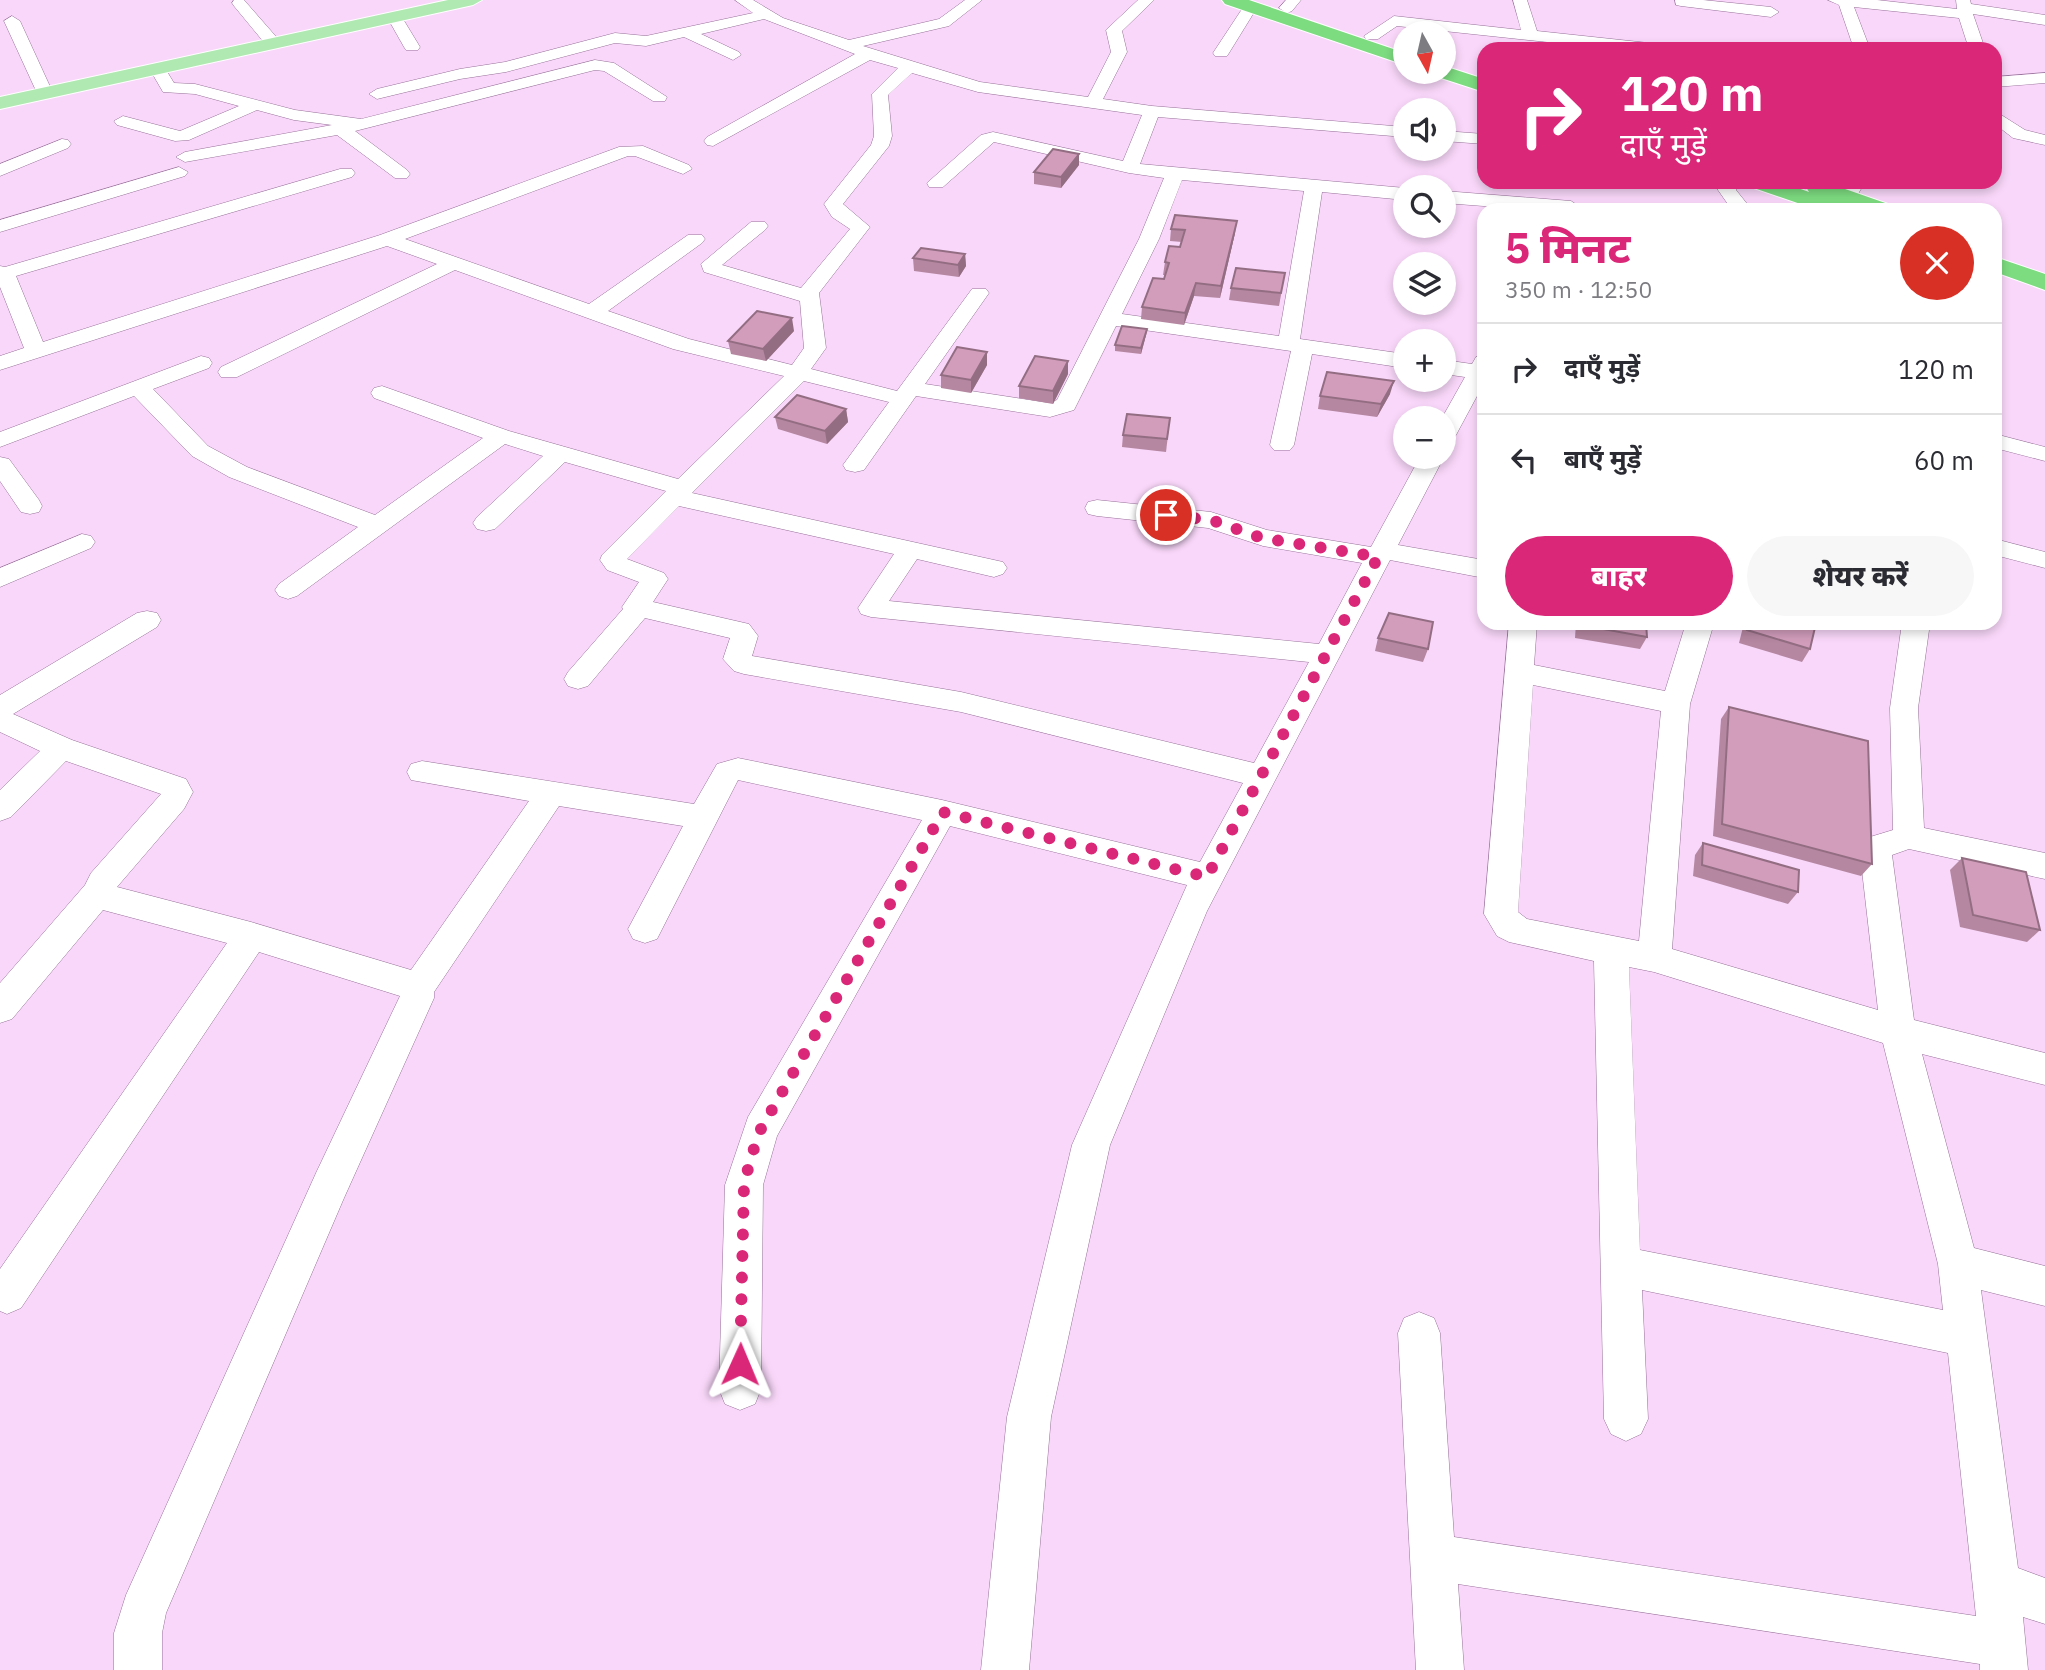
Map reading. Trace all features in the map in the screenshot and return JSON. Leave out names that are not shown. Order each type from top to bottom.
[{"type":"highway","points":[[1231,0],[1291,4],[1393,43]]},
{"type":"highway","points":[[1257,3],[1393,54]]},
{"type":"highway","points":[[1456,64],[1477,71]]},
{"type":"highway","points":[[1456,77],[1477,84]]},
{"type":"highway","points":[[1803,189],[1847,196]]},
{"type":"highway","points":[[1824,189],[1865,203]]},
{"type":"highway","points":[[2002,252],[2045,267]]},
{"type":"highway","points":[[2002,267],[2045,282]]},
{"type":"main road","points":[[0,103],[273,43],[405,10],[473,0]]},
{"type":"street","points":[[742,0],[761,13],[868,54],[978,88],[1152,111],[1393,131]]},
{"type":"street","points":[[848,46],[875,37],[944,23],[975,0]]},
{"type":"street","points":[[1093,103],[1119,52],[1114,30],[1147,0]]},
{"type":"street","points":[[1520,0],[1530,35]]},
{"type":"street","points":[[1835,0],[1965,7],[2045,20]]},
{"type":"street","points":[[1845,1],[1860,42]]},
{"type":"street","points":[[239,3],[273,43]]},
{"type":"street","points":[[1222,53],[1257,3]]},
{"type":"street","points":[[377,94],[465,73],[506,67],[615,38],[639,42],[685,32],[761,13],[779,4]]},
{"type":"street","points":[[1680,5],[1771,12]]},
{"type":"street","points":[[1965,7],[1974,42]]},
{"type":"street","points":[[405,10],[411,47]]},
{"type":"street","points":[[1372,36],[1398,16],[1594,42]]},
{"type":"street","points":[[12,21],[44,93]]},
{"type":"street","points":[[685,32],[733,55]]},
{"type":"street","points":[[1660,42],[1665,32]]},
{"type":"street","points":[[713,141],[868,54]]},
{"type":"street","points":[[0,226],[182,165],[603,65],[659,97]]},
{"type":"street","points":[[910,66],[880,94],[883,136],[880,146],[833,204],[839,213],[860,227],[811,288],[808,297],[815,348],[798,373],[615,555],[613,560],[616,564],[655,579],[635,607],[739,631],[744,636],[737,659],[744,664],[961,702],[1261,776]]},
{"type":"street","points":[[157,68],[169,88],[195,89],[294,115],[362,124]]},
{"type":"street","points":[[465,73],[489,92]]},
{"type":"street","points":[[2002,81],[2045,78]]},
{"type":"street","points":[[122,121],[183,136],[256,105]]},
{"type":"street","points":[[1129,168],[1152,111]]},
{"type":"street","points":[[2002,121],[2019,134],[2045,140]]},
{"type":"street","points":[[341,129],[401,174]]},
{"type":"street","points":[[936,183],[987,139],[993,137],[1129,168],[1393,193]]},
{"type":"street","points":[[1456,137],[1477,138]]},
{"type":"street","points":[[0,171],[62,144]]},
{"type":"street","points":[[0,363],[387,240],[625,151],[637,150],[683,169]]},
{"type":"street","points":[[36,351],[1,273],[346,173]]},
{"type":"street","points":[[387,240],[681,344],[798,373],[907,393],[1050,410],[1066,405],[1149,239],[1175,174]]},
{"type":"street","points":[[1282,445],[1314,186]]},
{"type":"street","points":[[1456,198],[1573,203]]},
{"type":"street","points":[[758,226],[711,264],[711,268],[808,297]]},
{"type":"street","points":[[592,312],[695,239]]},
{"type":"street","points":[[229,372],[454,263]]},
{"type":"street","points":[[855,465],[979,293]]},
{"type":"street","points":[[1110,319],[1393,359]]},
{"type":"street","points":[[0,440],[201,363]]},
{"type":"street","points":[[1456,367],[1477,367]]},
{"type":"street","points":[[1456,413],[1477,374]]},
{"type":"street","points":[[138,387],[200,451],[216,461],[237,472],[377,525]]},
{"type":"street","points":[[382,393],[501,436],[679,492],[995,568]]},
{"type":"street","points":[[288,590],[501,436]]},
{"type":"street","points":[[2002,443],[2045,454]]},
{"type":"street","points":[[486,523],[560,453]]},
{"type":"street","points":[[0,464],[30,506]]},
{"type":"street","points":[[1006,1670],[1029,1417],[1091,1145],[1191,909],[1426,469]]},
{"type":"street","points":[[1097,508],[1211,520],[1262,538],[1477,568]]},
{"type":"street","points":[[0,578],[82,542]]},
{"type":"street","points":[[911,548],[872,608],[1326,654]]},
{"type":"street","points":[[2002,549],[2045,560]]},
{"type":"street","points":[[579,679],[638,609]]},
{"type":"street","points":[[0,708],[147,620]]},
{"type":"street","points":[[1523,630],[1502,914],[1509,926],[1521,932],[1654,958],[1898,1032],[2045,1069]]},
{"type":"street","points":[[1654,958],[1676,704],[1698,630]]},
{"type":"street","points":[[1909,837],[1904,708],[1915,630]]},
{"type":"street","points":[[1520,672],[1676,704]]},
{"type":"street","points":[[0,720],[61,748],[175,787],[178,792],[0,1008]]},
{"type":"street","points":[[0,809],[61,748]]},
{"type":"street","points":[[645,929],[722,780],[728,772],[737,769],[943,812],[1207,877]]},
{"type":"street","points":[[422,772],[702,817]]},
{"type":"street","points":[[138,1670],[138,1633],[143,1612],[330,1186],[417,998],[417,989],[551,793]]},
{"type":"street","points":[[740,1389],[744,1185],[751,1157],[761,1129],[943,812]]},
{"type":"street","points":[[1433,1557],[2003,1657],[1997,1584],[1958,1264],[1898,1032],[1876,853],[1881,846],[1909,837],[2045,866]]},
{"type":"street","points":[[99,891],[102,896],[251,936],[417,989]]},
{"type":"street","points":[[7,1294],[251,936]]},
{"type":"street","points":[[1611,950],[1626,1419]]},
{"type":"street","points":[[1958,1264],[2045,1286]]},
{"type":"street","points":[[1621,1266],[1967,1336]]},
{"type":"street","points":[[1419,1333],[1440,1670]]},
{"type":"street","points":[[1997,1584],[2045,1601]]},
{"type":"building","points":[[1053,149],[1079,154],[1061,177],[1034,172]]},
{"type":"building","points":[[1175,215],[1237,221],[1221,286],[1196,283],[1185,313],[1142,307],[1153,278],[1164,279],[1169,263],[1165,262],[1169,246],[1180,247],[1185,230],[1171,229]]},
{"type":"building","points":[[921,248],[965,254],[958,265],[913,258]]},
{"type":"building","points":[[1236,268],[1285,273],[1281,293],[1231,288]]},
{"type":"building","points":[[757,311],[792,318],[763,349],[728,341]]},
{"type":"building","points":[[1122,326],[1147,329],[1141,348],[1115,345]]},
{"type":"building","points":[[957,347],[987,352],[971,380],[941,375]]},
{"type":"building","points":[[1035,356],[1068,361],[1053,391],[1019,386]]},
{"type":"building","points":[[1327,372],[1393,381],[1381,404],[1320,396]]},
{"type":"building","points":[[797,395],[846,409],[825,431],[775,417]]},
{"type":"building","points":[[1127,414],[1170,418],[1167,439],[1123,435]]},
{"type":"building","points":[[1389,613],[1433,622],[1428,649],[1378,638]]},
{"type":"building","points":[[1608,630],[1646,630],[1647,637]]},
{"type":"building","points":[[1747,630],[1814,630],[1810,649]]},
{"type":"building","points":[[1729,707],[1868,741],[1872,864],[1722,824]]},
{"type":"building","points":[[1703,843],[1799,870],[1798,892],[1702,865]]},
{"type":"building","points":[[1962,858],[2026,872],[2040,930],[1973,915]]},
{"type":"route","points":[[740,1364],[744,1185],[761,1129],[943,812],[1207,877],[1378,557],[1262,538],[1226,523],[1166,515]]}]
